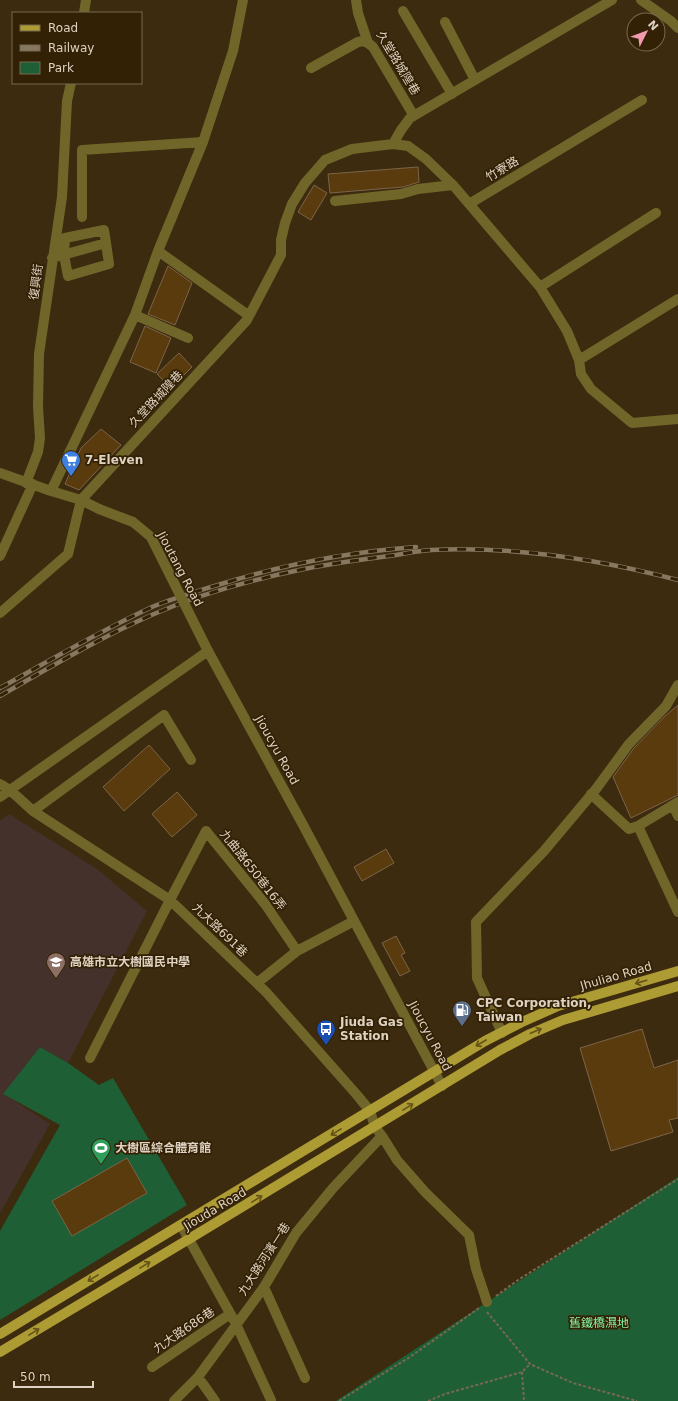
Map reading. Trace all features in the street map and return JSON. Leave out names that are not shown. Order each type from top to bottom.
[{"type":"main road","name":"Jhuliao Road","points":[[434,1071],[484,1041],[558,1006],[678,971]]},
{"type":"main road","points":[[442,1086],[524,1037],[564,1020],[678,986]]},
{"type":"main road","points":[[575,1001],[577,1016]]},
{"type":"main road","name":"Jiouda Road","points":[[0,1334],[434,1071]]},
{"type":"main road","name":"Jiouda Road","points":[[0,1352],[442,1086]]},
{"type":"street","points":[[84,12],[86,0]]},
{"type":"street","points":[[51,491],[135,315],[158,251],[203,142],[233,51],[243,0]]},
{"type":"street","name":"久堂路城隍巷","points":[[356,0],[358,12],[368,43],[373,47],[414,116]]},
{"type":"street","points":[[393,144],[410,118],[612,0]]},
{"type":"street","points":[[641,0],[671,21],[678,28]]},
{"type":"street","points":[[403,11],[452,94]]},
{"type":"street","points":[[445,22],[475,80]]},
{"type":"street","points":[[311,68],[358,42],[362,41],[368,43]]},
{"type":"street","name":"復興街","points":[[0,556],[30,484],[38,452],[40,438],[38,407],[39,354],[62,196],[67,101],[71,84]]},
{"type":"street","name":"竹寮路","points":[[470,204],[642,100]]},
{"type":"street","points":[[82,217],[82,150],[203,142]]},
{"type":"street","name":"久堂路城隍巷","points":[[80,500],[247,320],[248,315],[281,256],[281,240],[292,204],[305,183],[325,160],[352,149],[393,144],[408,146],[426,159],[470,204]]},
{"type":"street","points":[[335,201],[401,194],[418,189],[453,185]]},
{"type":"street","points":[[470,204],[540,287],[567,331],[579,360],[581,374],[591,389],[632,423],[678,419]]},
{"type":"street","points":[[540,287],[656,213]]},
{"type":"street","points":[[104,230],[106,243],[109,264],[68,276],[64,255],[64,238],[104,230]]},
{"type":"street","points":[[52,258],[106,243]]},
{"type":"street","points":[[158,251],[248,315]]},
{"type":"street","points":[[579,360],[678,299]]},
{"type":"street","points":[[135,315],[188,338]]},
{"type":"street","name":"Jioutang Road","points":[[0,474],[80,500],[133,522],[151,537],[208,651]]},
{"type":"street","points":[[0,613],[68,554],[80,500]]},
{"type":"street","points":[[0,797],[208,651]]},
{"type":"street","name":"Jioucyu Road","points":[[208,651],[302,823],[442,1086]]},
{"type":"street","points":[[502,1032],[477,978],[476,922],[544,850],[591,794],[629,744],[666,706],[678,685]]},
{"type":"street","points":[[33,811],[164,715],[191,760]]},
{"type":"street","name":"九大路691巷","points":[[0,784],[10,790],[33,811],[170,900],[266,992],[370,1111],[375,1127]]},
{"type":"street","points":[[591,794],[629,829],[638,826],[675,803],[678,816]]},
{"type":"street","points":[[638,826],[678,912]]},
{"type":"street","name":"九曲路650巷16弄","points":[[170,900],[206,831],[265,904],[297,951]]},
{"type":"street","points":[[90,1058],[170,900]]},
{"type":"street","points":[[257,983],[297,951],[354,921]]},
{"type":"street","points":[[375,1127],[397,1160],[425,1192],[469,1235],[484,1304]]},
{"type":"street","name":"九大路河濱一巷","points":[[174,1401],[198,1377],[264,1287],[296,1233],[333,1188],[382,1136]]},
{"type":"street","name":"九大路686巷","points":[[181,1225],[236,1324],[271,1400]]},
{"type":"street","points":[[264,1287],[305,1378]]},
{"type":"street","name":"九大路686巷","points":[[152,1367],[230,1314]]},
{"type":"street","points":[[198,1377],[215,1401]]},
{"type":"path","points":[[339,1401],[410,1357],[518,1280],[678,1179]]},
{"type":"path","points":[[484,1304],[530,1364],[573,1383],[637,1401]]},
{"type":"path","points":[[428,1401],[445,1394],[522,1372],[530,1364]]},
{"type":"path","points":[[522,1372],[524,1401]]},
{"type":"shaded area","name":"高雄市立大樹國民中學","points":[[9,814],[97,869],[147,911],[68,1063],[40,1047],[4,1094],[50,1124],[0,1213],[0,821]]},
{"type":"green space","name":"大樹區綜合體育館","points":[[40,1047],[68,1063],[99,1085],[113,1078],[187,1205],[0,1320],[0,1231],[60,1125],[3,1094]]},
{"type":"green space","name":"舊鐵橋濕地","points":[[678,1177],[678,1401],[336,1401]]},
{"type":"building","points":[[418,167],[419,182],[403,187],[330,193],[328,174]]},
{"type":"building","points":[[314,185],[327,193],[311,220],[298,212]]},
{"type":"building","points":[[168,266],[192,283],[175,325],[148,314]]},
{"type":"building","points":[[145,326],[171,338],[156,373],[130,362]]},
{"type":"building","points":[[179,353],[192,367],[171,388],[157,374]]},
{"type":"building","points":[[101,429],[121,445],[79,490],[65,484],[81,448]]},
{"type":"building","points":[[678,705],[678,795],[631,818],[613,777],[634,748],[664,717]]},
{"type":"building","points":[[149,745],[170,769],[124,811],[103,787]]},
{"type":"building","points":[[177,792],[197,815],[172,837],[152,814]]},
{"type":"building","points":[[386,849],[394,863],[362,881],[354,867]]},
{"type":"building","points":[[396,936],[405,953],[401,955],[410,971],[400,976],[382,943]]},
{"type":"building","points":[[642,1029],[654,1068],[678,1060],[678,1118],[669,1120],[673,1132],[611,1151],[580,1048]]},
{"type":"building","points":[[127,1158],[147,1193],[72,1236],[52,1201]]},
{"type":"railway","points":[[0,688],[113,626],[152,607],[177,598],[269,570],[366,552],[416,547]]},
{"type":"railway","points":[[0,696],[95,642],[154,614],[190,600],[247,582],[327,565],[431,550],[493,550],[525,552],[587,560],[678,580]]},
{"type":"place","name":"7-Eleven","points":[[71,477]]},
{"type":"place","name":"高雄市立大樹國民中學","points":[[56,979]]},
{"type":"place","name":"CPC Corporation, Taiwan","points":[[462,1027]]},
{"type":"place","name":"Jiuda Gas Station","points":[[326,1046]]},
{"type":"place","name":"大樹區綜合體育館","points":[[101,1165]]}]
